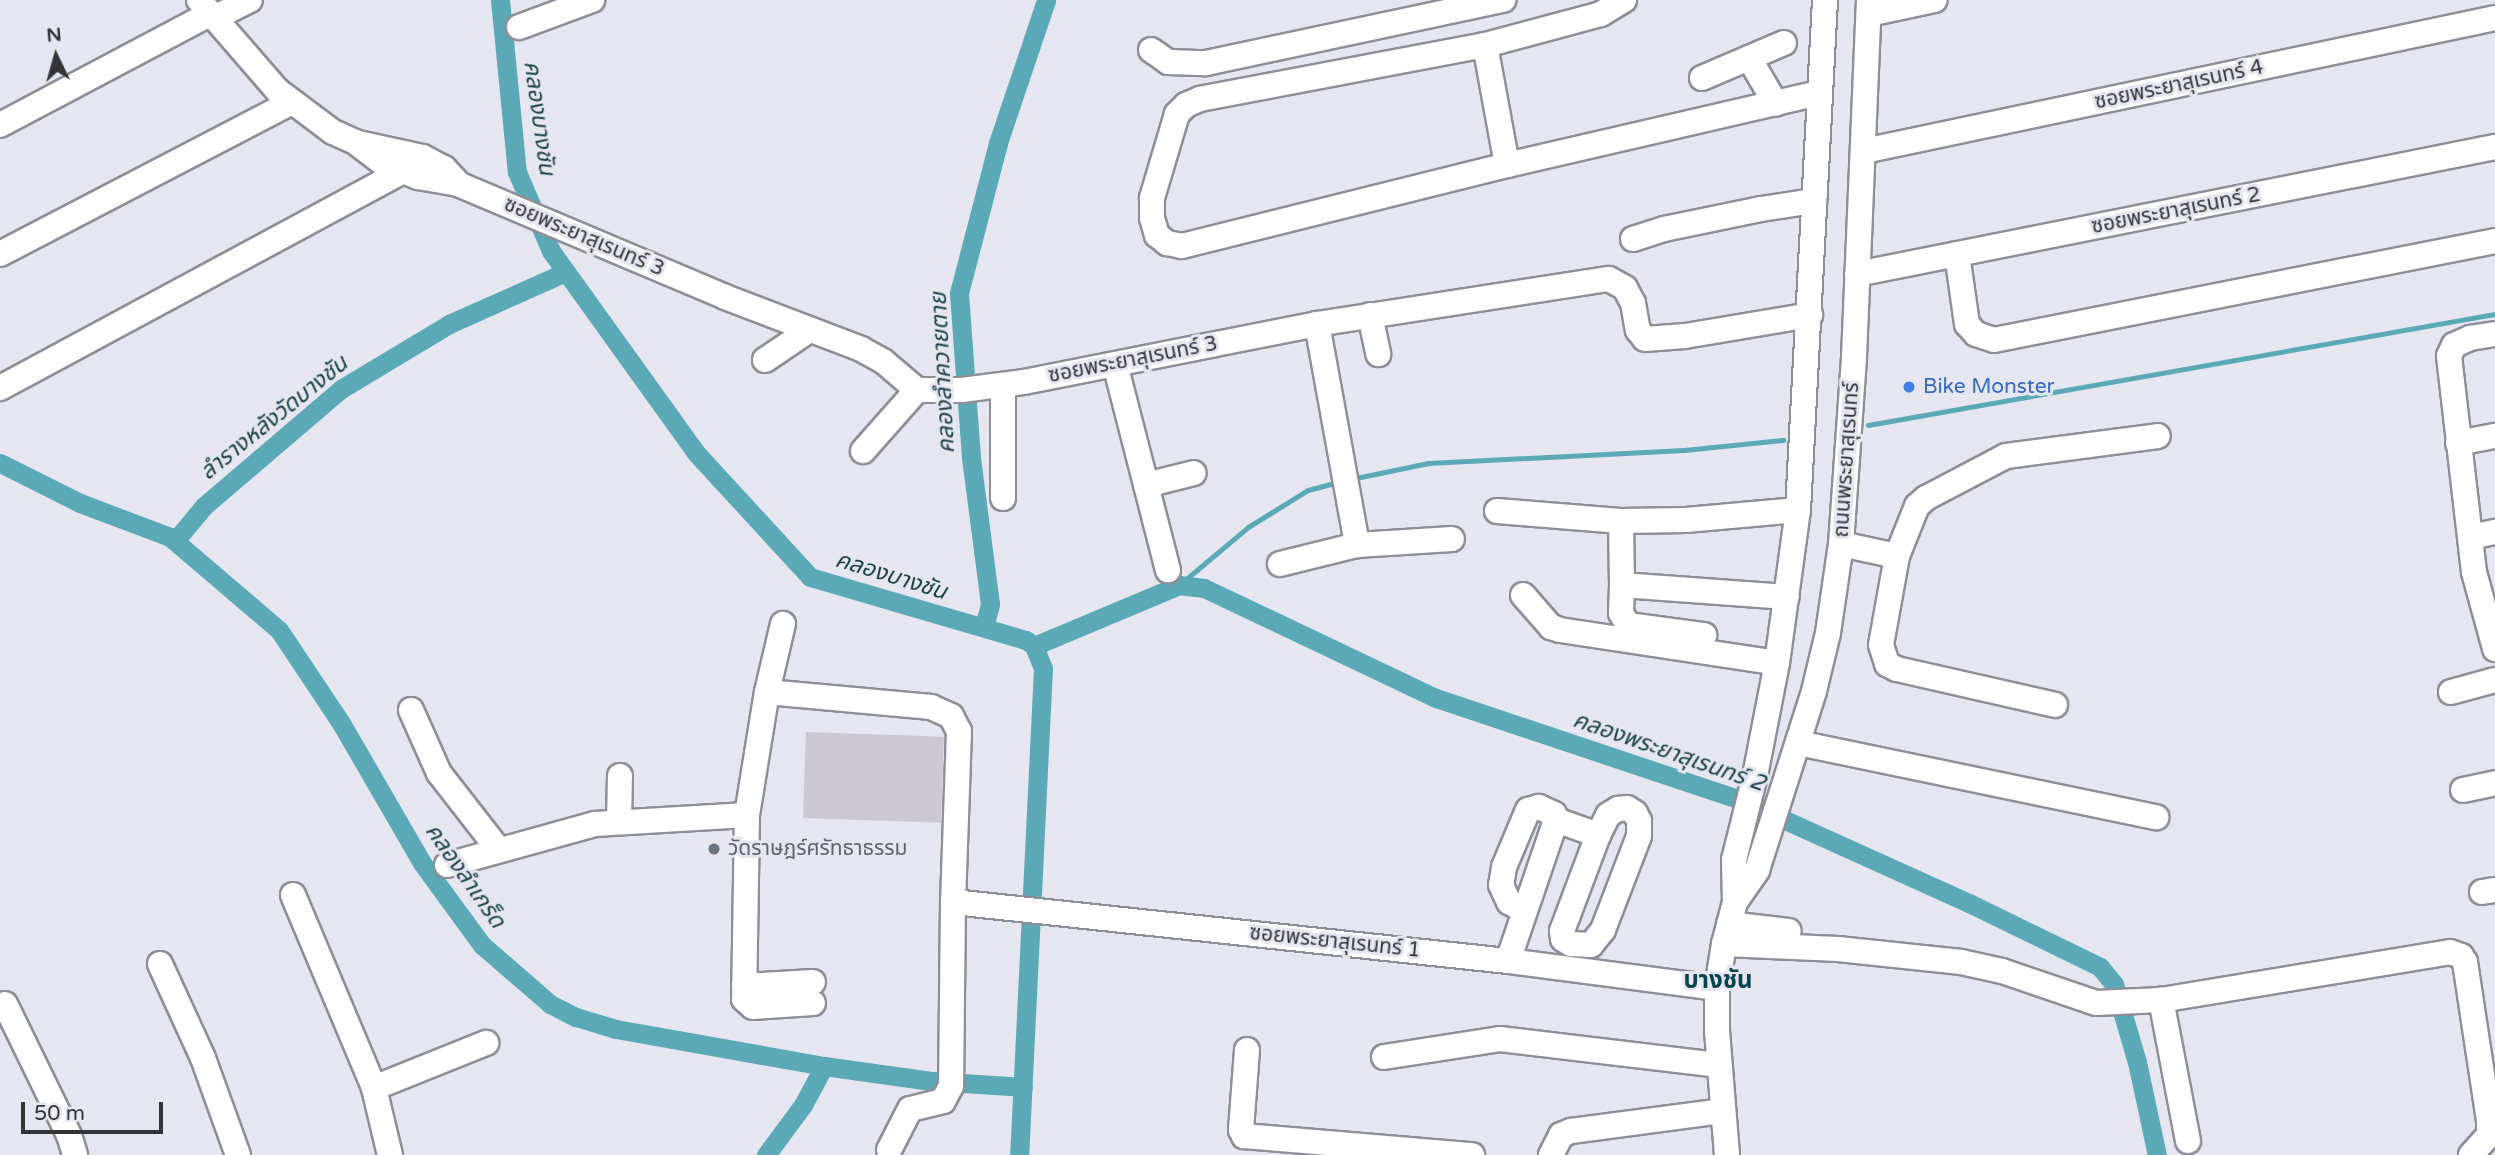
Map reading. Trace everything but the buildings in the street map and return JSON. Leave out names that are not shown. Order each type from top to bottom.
[{"type":"street","points":[[0,125],[208,11],[250,0]]},
{"type":"street","points":[[519,27],[592,0]]},
{"type":"street","points":[[1151,50],[1168,62],[1206,63],[1503,0]]},
{"type":"street","points":[[1624,0],[1601,14],[1485,46],[1200,99],[1186,104],[1177,114],[1152,198],[1152,218],[1157,234],[1167,243],[1182,246],[1507,165],[1820,93]]},
{"type":"street","name":"ถนนพระยาสุเรนทร์","points":[[1727,1155],[1719,1065],[1717,988],[1729,924],[1734,860],[1755,776],[1777,663],[1798,510],[1825,0]]},
{"type":"street","points":[[1869,7],[1935,0]]},
{"type":"street","name":"ถนนพระยาสุเรนทร์","points":[[1729,924],[1757,870],[1786,785],[1828,633],[1841,544],[1864,151],[1869,7]]},
{"type":"street","points":[[208,11],[254,67],[292,102],[333,132],[355,142],[423,157],[444,169],[458,184]]},
{"type":"street","name":"ซอยพระยาสุเรนทร์ 4","points":[[1864,151],[2495,18]]},
{"type":"street","points":[[1702,78],[1784,43]]},
{"type":"street","points":[[1485,46],[1507,165]]},
{"type":"street","points":[[1749,58],[1776,104]]},
{"type":"street","points":[[0,254],[292,102]]},
{"type":"street","points":[[355,142],[383,163],[401,172],[458,184]]},
{"type":"street","name":"ซอยพระยาสุเรนทร์ 2","points":[[1857,274],[2495,147]]},
{"type":"street","points":[[0,388],[401,172]]},
{"type":"street","name":"ซอยพระยาสุเรนทร์ 3","points":[[458,184],[808,331],[861,349],[883,360],[923,391],[999,386],[1317,324],[1609,279],[1625,288],[1633,303],[1638,330],[1645,339],[1685,336],[1810,314]]},
{"type":"street","points":[[1633,240],[1688,224],[1814,201]]},
{"type":"street","points":[[1956,254],[1967,324],[1976,334],[1994,340],[2495,241]]},
{"type":"street","points":[[1370,316],[1378,354]]},
{"type":"street","points":[[1317,324],[1357,545]]},
{"type":"street","points":[[765,360],[808,331]]},
{"type":"street","points":[[2493,641],[2474,572],[2483,534],[2458,443],[2449,356],[2454,345],[2470,338],[2495,334]]},
{"type":"street","points":[[1115,364],[1168,570]]},
{"type":"street","points":[[999,386],[1003,498]]},
{"type":"street","points":[[863,451],[923,391]]},
{"type":"street","points":[[2055,705],[1897,669],[1887,664],[1881,645],[1897,556],[1917,506],[1926,498],[1966,479],[1990,462],[2006,456],[2158,436]]},
{"type":"street","points":[[2458,443],[2495,436]]},
{"type":"street","points":[[1146,485],[1194,473]]},
{"type":"street","points":[[1497,511],[1621,521],[1686,520],[1798,510]]},
{"type":"street","points":[[1621,521],[1621,613],[1628,625],[1704,635]]},
{"type":"street","points":[[1280,564],[1357,545],[1452,539]]},
{"type":"street","points":[[1841,544],[1897,556]]},
{"type":"street","points":[[1622,585],[1787,597]]},
{"type":"street","points":[[1523,595],[1551,627],[1560,630],[1777,663]]},
{"type":"street","points":[[783,624],[767,692],[747,815],[744,986],[813,993]]},
{"type":"street","points":[[2451,692],[2495,680]]},
{"type":"street","points":[[767,692],[931,707],[951,716],[959,731],[953,902],[951,1086],[943,1101],[910,1109],[889,1150]]},
{"type":"street","points":[[411,710],[439,773],[499,850]]},
{"type":"street","points":[[1798,743],[2156,817]]},
{"type":"street","points":[[619,822],[620,776]]},
{"type":"street","points":[[2463,790],[2495,783]]},
{"type":"street","points":[[1508,961],[1556,820],[1554,814],[1539,807],[1528,810],[1504,867],[1501,885],[1509,902],[1525,911]]},
{"type":"street","points":[[1618,808],[1627,808],[1635,813],[1639,821],[1639,836],[1603,930],[1591,945],[1571,944],[1563,939],[1562,931],[1598,835],[1608,816],[1618,808]]},
{"type":"street","points":[[447,865],[595,824],[747,815]]},
{"type":"street","points":[[1556,820],[1598,835]]},
{"type":"street","points":[[293,895],[373,1087],[390,1155]]},
{"type":"street","name":"ซอยพระยาสุเรนทร์ 1","points":[[953,902],[1508,961],[1717,988]]},
{"type":"street","points":[[1729,924],[1838,949],[1961,962],[2001,971],[2096,1003],[2150,1001],[2456,953],[2465,962],[2489,1121],[2489,1135],[2471,1155]]},
{"type":"street","points":[[160,964],[203,1058],[238,1155]]},
{"type":"street","points":[[2150,1001],[2188,1141]]},
{"type":"street","points":[[5,1004],[69,1135],[75,1155]]},
{"type":"street","points":[[1384,1057],[1500,1039],[1719,1065]]},
{"type":"street","points":[[373,1087],[486,1043]]},
{"type":"street","points":[[1247,1050],[1241,1130],[1244,1136],[1472,1155]]},
{"type":"street","points":[[1551,1155],[1561,1135],[1571,1130],[1722,1111]]},
{"type":"waterway","name":"คลองบางชัน","points":[[500,0],[517,172],[551,251],[697,454],[810,577],[1026,640],[1034,646],[1043,668],[1019,1155]]},
{"type":"waterway","name":"คลองลำควายตาย","points":[[984,627],[990,604],[971,457],[959,293],[998,143],[1046,0]]},
{"type":"waterway","name":"ลำรางหลังวัดบางชัน","points":[[175,541],[204,506],[341,389],[449,324],[566,272]]},
{"type":"waterway","points":[[1868,425],[2495,314]]},
{"type":"waterway","points":[[1351,479],[1428,463],[1684,450],[1783,440]]},
{"type":"waterway","name":"คลองลำเกร็ด","points":[[0,463],[80,503],[170,537],[279,630],[341,723],[422,863],[482,945],[550,1004],[576,1017],[616,1029],[824,1066],[931,1081],[1023,1087]]},
{"type":"waterway","points":[[1179,585],[1248,527],[1308,490],[1338,482]]},
{"type":"waterway","name":"คลองพระยาสุเรนทร์ 2","points":[[1034,646],[1179,585],[1204,588],[1436,698],[1743,801],[1969,903],[2100,967],[2114,984],[2137,1062],[2157,1155]]},
{"type":"waterway","points":[[766,1155],[803,1105],[824,1066]]},
{"type":"place","name":"Bike Monster","points":[[1909,387]]},
{"type":"place","name":"วัดราษฎร์ศรัทธาธรรม","points":[[714,849]]},
{"type":"district","name":"บางชัน","points":[[1718,981]]}]
